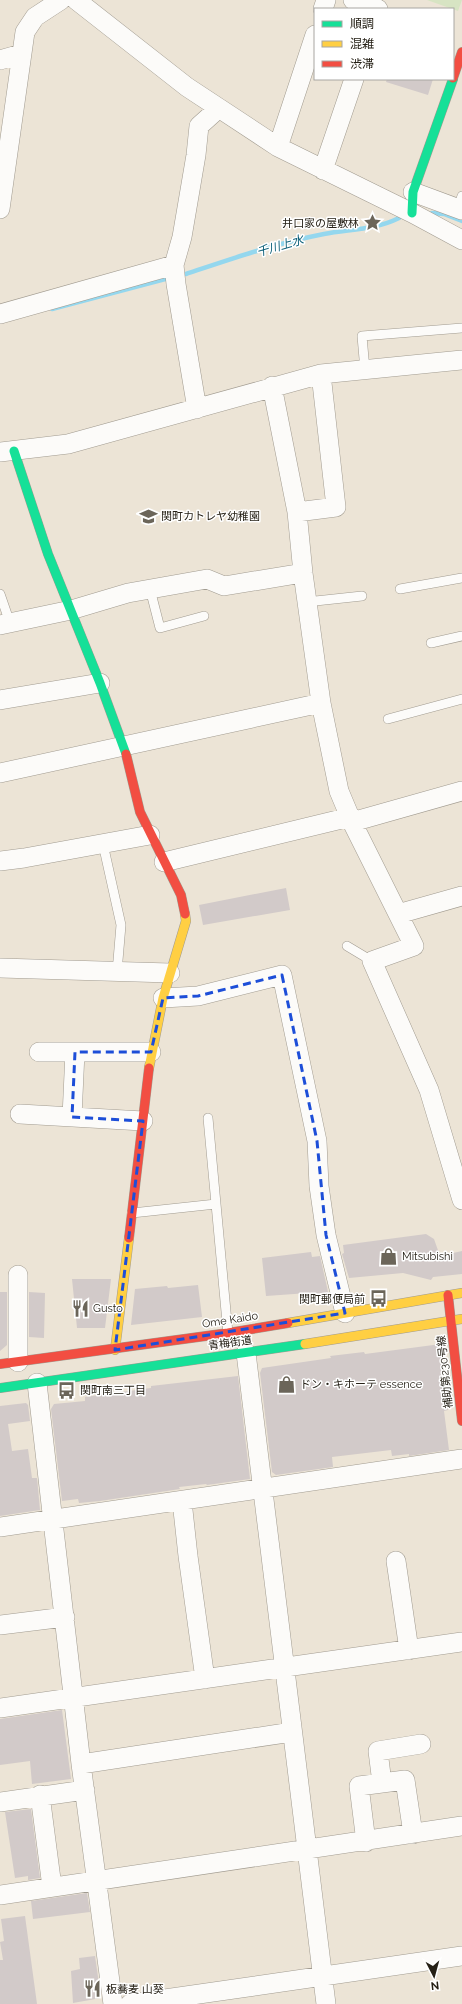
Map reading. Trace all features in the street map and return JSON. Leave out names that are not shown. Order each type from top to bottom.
[{"type":"street","points":[[0,209],[6,122],[25,32],[35,17],[61,0]]},
{"type":"street","points":[[76,0],[187,87],[278,147],[412,213],[462,240]]},
{"type":"street","points":[[353,0],[375,8]]},
{"type":"street","points":[[278,147],[314,38]]},
{"type":"street","points":[[454,75],[462,52]]},
{"type":"street","points":[[0,60],[21,54]]},
{"type":"street","points":[[323,170],[354,80]]},
{"type":"street","points":[[412,213],[413,192],[452,80]]},
{"type":"street","points":[[197,409],[174,265],[182,237],[196,155],[199,126],[219,108]]},
{"type":"street","points":[[413,192],[461,205]]},
{"type":"street","points":[[0,314],[174,265]]},
{"type":"street","points":[[115,1350],[151,1052],[163,998],[186,920],[181,895],[150,835],[140,812],[124,747],[100,683],[7,452],[68,444],[197,409],[272,386],[321,374],[462,360]]},
{"type":"street","points":[[297,512],[336,507],[321,374]]},
{"type":"street","points":[[272,386],[297,512],[306,602],[322,703],[339,791],[351,819],[414,946],[372,961],[429,1090],[462,1200]]},
{"type":"street","points":[[5,624],[71,610],[128,593],[207,578],[224,586],[302,573]]},
{"type":"street","points":[[0,700],[100,683]]},
{"type":"street","points":[[0,773],[322,703]]},
{"type":"street","points":[[164,862],[351,819],[462,791]]},
{"type":"street","points":[[0,861],[150,835]]},
{"type":"street","points":[[398,914],[462,896]]},
{"type":"street","points":[[0,968],[170,973]]},
{"type":"street","points":[[163,998],[198,996],[282,975],[317,1141],[319,1186],[326,1235],[345,1312]]},
{"type":"street","points":[[39,1052],[151,1052]]},
{"type":"street","points":[[72,1117],[75,1052]]},
{"type":"street","points":[[20,1114],[143,1121]]},
{"type":"street","points":[[9,1363],[18,1275]]},
{"type":"street","name":"Ome Kaido","points":[[9,1363],[115,1350],[228,1333],[462,1293]]},
{"type":"street","name":"補助第230号線","points":[[448,1296],[462,1421]]},
{"type":"street","name":"青梅街道","points":[[0,1388],[246,1353],[462,1319]]},
{"type":"street","points":[[246,1353],[326,2004]]},
{"type":"street","points":[[37,1383],[75,1699],[81,1764],[113,2004]]},
{"type":"street","points":[[0,1527],[462,1459]]},
{"type":"street","points":[[182,1501],[205,1679]]},
{"type":"street","points":[[396,1561],[408,1650]]},
{"type":"street","points":[[0,1625],[65,1617]]},
{"type":"street","points":[[0,1708],[75,1699],[284,1667],[462,1642]]},
{"type":"street","points":[[81,1764],[292,1732]]},
{"type":"street","points":[[382,1783],[378,1751],[421,1744]]},
{"type":"street","points":[[366,1842],[359,1786],[406,1780],[413,1834]]},
{"type":"street","points":[[0,1802],[40,1795],[85,1790]]},
{"type":"street","points":[[40,1795],[52,1887]]},
{"type":"street","points":[[0,1895],[366,1842],[462,1826]]},
{"type":"street","points":[[130,2004],[322,1975],[462,1956]]},
{"type":"lane","points":[[364,370],[362,336],[462,328]]},
{"type":"lane","points":[[400,589],[462,578]]},
{"type":"lane","points":[[150,589],[160,628],[204,616]]},
{"type":"lane","points":[[0,594],[5,624]]},
{"type":"lane","points":[[306,602],[362,596]]},
{"type":"lane","points":[[431,643],[462,636]]},
{"type":"lane","points":[[388,719],[462,699]]},
{"type":"lane","points":[[103,844],[121,925],[117,972]]},
{"type":"lane","points":[[347,946],[372,961]]},
{"type":"lane","points":[[208,1118],[228,1333]]},
{"type":"lane","points":[[132,1213],[216,1204]]},
{"type":"highlighted area","points":[[282,975],[317,1141],[326,1235],[345,1313],[115,1350],[143,1121],[72,1117],[75,1052],[151,1052],[163,998],[198,996]]},
{"type":"green space","points":[[427,0],[462,0],[458,11],[454,10],[454,8],[450,8]]},
{"type":"building","points":[[387,80],[433,80],[428,95],[386,82]]},
{"type":"building","points":[[286,888],[290,910],[203,925],[199,905]]},
{"type":"building","points":[[426,1234],[434,1239],[440,1256],[462,1251],[462,1274],[433,1277],[431,1280],[403,1273],[349,1278],[342,1254],[344,1253],[343,1245]]},
{"type":"building","points":[[311,1252],[312,1257],[320,1256],[329,1296],[309,1298],[308,1293],[266,1296],[262,1258]]},
{"type":"building","points":[[72,1279],[111,1279],[105,1328],[77,1328]]},
{"type":"building","points":[[198,1285],[202,1317],[131,1325],[135,1289]]},
{"type":"building","points":[[0,1292],[7,1292],[7,1345],[0,1351]]},
{"type":"building","points":[[29,1292],[45,1293],[44,1338],[29,1337]]},
{"type":"building","points":[[441,1344],[448,1410],[444,1411],[449,1450],[409,1456],[409,1454],[392,1456],[391,1450],[332,1457],[333,1467],[276,1475],[272,1472],[260,1373],[262,1368],[331,1358],[330,1356],[364,1352],[365,1354]]},
{"type":"building","points":[[238,1376],[250,1479],[179,1487],[180,1489],[100,1501],[79,1503],[78,1499],[62,1501],[51,1409],[54,1404],[85,1401],[85,1397],[151,1388],[151,1386]]},
{"type":"building","points":[[26,1403],[28,1405],[30,1421],[8,1424],[12,1451],[28,1449],[32,1478],[37,1478],[40,1510],[0,1516],[0,1406]]},
{"type":"building","points":[[62,1710],[71,1779],[32,1784],[30,1761],[0,1765],[0,1719]]},
{"type":"building","points":[[31,1809],[40,1878],[28,1880],[28,1876],[15,1878],[5,1812]]},
{"type":"building","points":[[87,1893],[90,1912],[33,1919],[31,1901]]},
{"type":"building","points":[[25,1916],[37,2004],[0,2004],[0,1960],[3,1960],[0,1942],[4,1941],[1,1919]]},
{"type":"building","points":[[95,1956],[101,1998],[73,2003],[71,1971],[80,1969],[79,1958]]},
{"type":"waterway","name":"千川上水","points":[[432,213],[444,214],[462,221]]},
{"type":"waterway","name":"千川上水","points":[[186,274],[289,242],[324,234],[372,227],[399,218]]},
{"type":"waterway","name":"千川上水","points":[[52,309],[169,278]]},
{"type":"traffic: fast","points":[[412,213],[413,192],[453,80]]},
{"type":"traffic: fast","points":[[14,451],[48,554],[100,683],[126,754]]},
{"type":"traffic: fast","points":[[0,1388],[305,1344]]},
{"type":"traffic: slow","points":[[149,1068],[163,998],[186,921],[185,914]]},
{"type":"traffic: slow","points":[[115,1350],[129,1238]]},
{"type":"traffic: slow","points":[[288,1323],[462,1293]]},
{"type":"traffic: slow","points":[[305,1344],[462,1319]]},
{"type":"traffic: jam","points":[[454,75],[462,52]]},
{"type":"traffic: jam","points":[[126,754],[140,812],[181,895],[185,914]]},
{"type":"traffic: jam","points":[[129,1238],[149,1068]]},
{"type":"traffic: jam","points":[[448,1295],[462,1421]]},
{"type":"traffic: jam","points":[[0,1364],[228,1333],[288,1323]]},
{"type":"place","name":"井口家の屋敷林","points":[[372,223]]},
{"type":"place","name":"関町カトレヤ幼稚園","points":[[148,516]]},
{"type":"place","name":"Mitsubishi","points":[[389,1256]]},
{"type":"place","name":"関町郵便局前","points":[[378,1299]]},
{"type":"place","name":"Gusto","points":[[80,1308]]},
{"type":"place","name":"ドン・キホーテ essence","points":[[287,1384]]},
{"type":"place","name":"関町南三丁目","points":[[67,1390]]},
{"type":"place","name":"板蕎麦 山葵","points":[[93,1989]]}]
